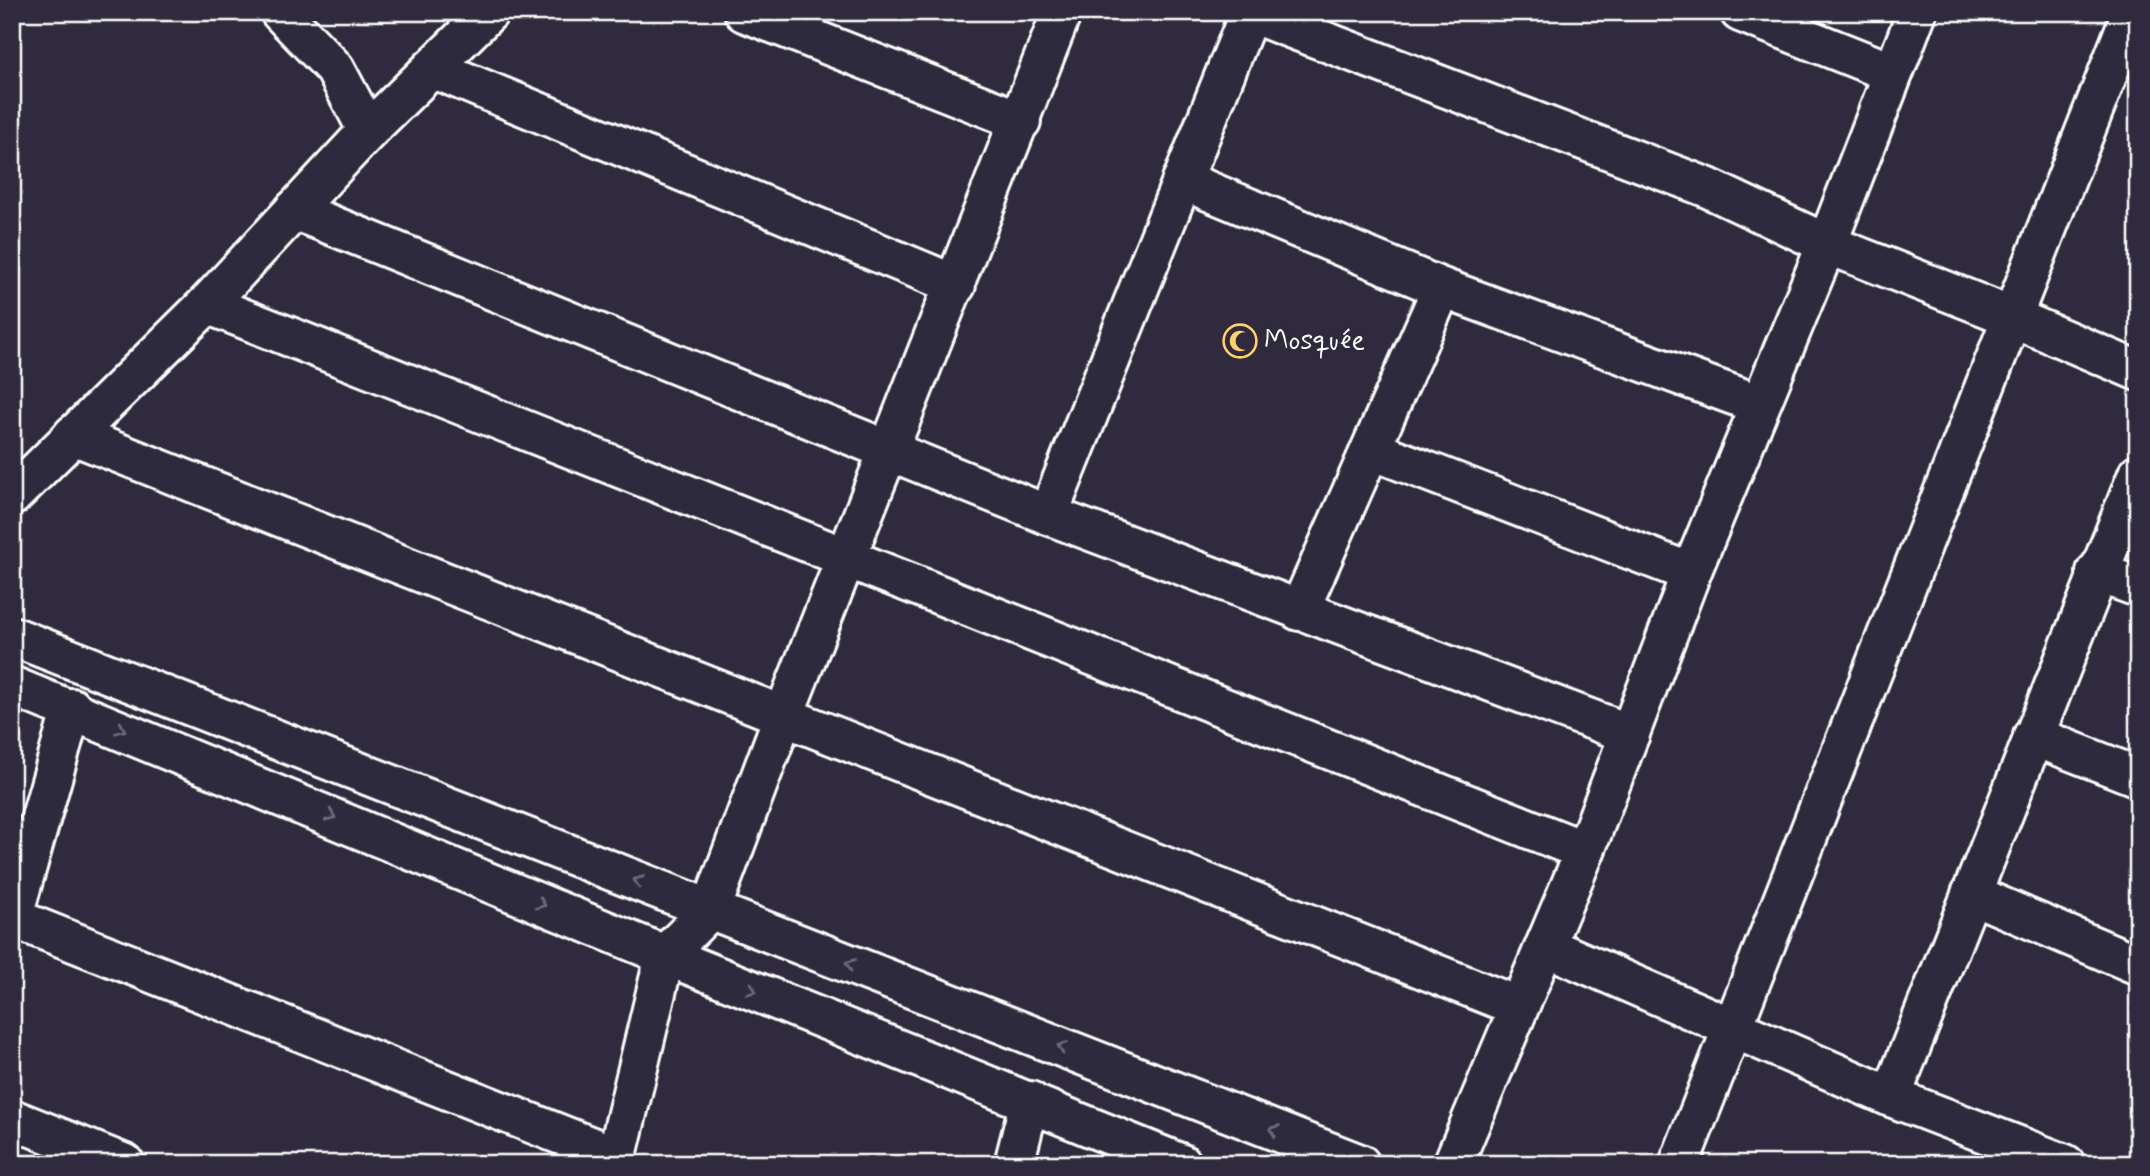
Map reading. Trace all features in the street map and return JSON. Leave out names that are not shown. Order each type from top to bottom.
[{"type":"street","points":[[281,12],[335,69],[368,131]]},
{"type":"street","points":[[12,496],[207,304],[368,131],[489,12]]},
{"type":"street","points":[[744,12],[1021,121]]},
{"type":"street","points":[[72,708],[13,919],[616,1161],[665,956],[711,909],[783,716],[891,450],[1062,12]]},
{"type":"street","points":[[1740,12],[1893,73]]},
{"type":"street","points":[[1453,1164],[1517,1006],[1585,850],[1691,573],[1758,404],[1826,244],[1917,12]]},
{"type":"street","points":[[1679,1164],[2132,12]]},
{"type":"street","points":[[1048,515],[1249,13],[1706,187],[1826,244],[2012,317],[2138,371]]},
{"type":"street","points":[[432,68],[956,285]]},
{"type":"street","points":[[1182,180],[1442,288],[1758,404]]},
{"type":"street","points":[[294,210],[1048,515],[1630,734]]},
{"type":"street","points":[[1299,611],[1373,450],[1442,288]]},
{"type":"street","points":[[207,304],[845,560],[1585,850]]},
{"type":"street","points":[[73,435],[1517,1006]]},
{"type":"street","points":[[1373,450],[1691,573]]},
{"type":"street","points":[[1891,1097],[2096,572],[2138,474]]},
{"type":"street","points":[[2096,572],[2138,587]]},
{"type":"street","points":[[12,636],[1360,1164]]},
{"type":"street","points":[[12,686],[72,708],[665,956],[1182,1164]]},
{"type":"street","points":[[2033,736],[2138,777]]},
{"type":"street","points":[[1971,894],[2138,965]]},
{"type":"street","points":[[1545,946],[1891,1097],[2065,1164]]},
{"type":"street","points":[[1014,1164],[1030,1101]]},
{"type":"street","points":[[12,1119],[125,1164]]},
{"type":"place","name":"Mosquée","points":[[1240,341]]}]
